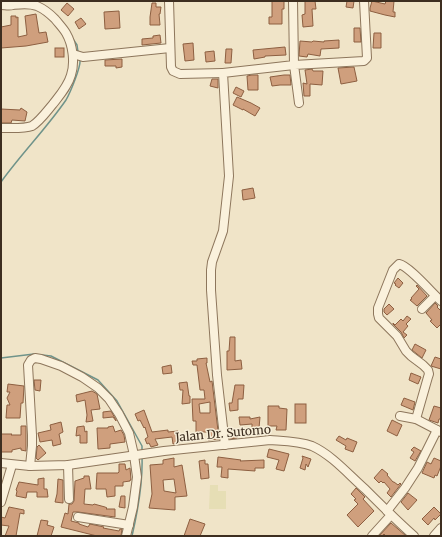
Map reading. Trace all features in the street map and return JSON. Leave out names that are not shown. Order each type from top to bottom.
[{"type":"street","points":[[169,1],[171,67],[175,73],[180,74],[223,73],[294,65],[364,61],[367,58],[364,1]]},
{"type":"street","points":[[293,1],[294,65],[299,103]]},
{"type":"street","points":[[1,5],[12,5],[20,2],[31,4],[48,12],[67,34],[77,56],[68,83],[63,91],[48,110],[33,125],[27,127],[1,128]]},
{"type":"street","points":[[77,56],[170,48]]},
{"type":"street","points":[[223,73],[229,176],[223,231],[212,262],[211,290],[224,445]]},
{"type":"street","points":[[416,419],[429,374],[428,370],[406,351],[397,336],[379,318],[378,314],[378,308],[393,270],[399,264],[403,265],[412,272],[438,298],[422,309]]},
{"type":"street","points":[[30,466],[32,446],[28,365],[31,360],[35,358],[61,366],[82,377],[98,388],[109,399],[129,433],[137,477],[133,507],[126,536]]},
{"type":"street","points":[[372,536],[414,475],[439,431],[416,419],[400,416]]},
{"type":"street","name":"Jalan Dr. Sutomo","points":[[1,464],[30,466],[68,465],[154,452],[270,440],[298,442],[312,446],[328,456],[414,536]]},
{"type":"street","points":[[1,502],[12,465]]},
{"type":"street","points":[[68,465],[69,499]]},
{"type":"street","points":[[78,517],[128,525]]},
{"type":"street","points":[[434,536],[441,528]]},
{"type":"shaded area","points":[[210,485],[218,485],[218,491],[226,491],[226,509],[209,509]]},
{"type":"building","points":[[272,1],[284,1],[284,9],[282,9],[282,24],[269,24],[269,17],[272,17]]},
{"type":"building","points":[[305,1],[315,1],[316,9],[312,9],[313,26],[303,27],[302,15],[305,14]]},
{"type":"building","points":[[347,1],[354,1],[353,8],[346,7]]},
{"type":"building","points":[[372,1],[385,4],[386,1],[394,1],[393,12],[395,12],[395,17],[370,11]]},
{"type":"building","points":[[67,3],[74,9],[68,16],[61,10]]},
{"type":"building","points":[[152,3],[156,3],[156,7],[161,7],[159,14],[160,25],[150,25]]},
{"type":"building","points":[[119,11],[120,28],[105,29],[104,12]]},
{"type":"building","points":[[36,14],[39,33],[46,32],[48,42],[1,48],[1,27],[11,25],[11,16],[16,16],[16,18],[18,17],[18,37],[27,35],[25,16]]},
{"type":"building","points":[[81,18],[86,24],[79,29],[75,22]]},
{"type":"building","points":[[354,28],[360,28],[361,42],[354,42]]},
{"type":"building","points":[[374,33],[381,33],[381,48],[373,48]]},
{"type":"building","points":[[160,35],[161,43],[142,45],[142,39],[153,38],[153,36]]},
{"type":"building","points":[[339,40],[339,48],[321,49],[320,56],[308,54],[307,57],[299,56],[300,41],[324,42]]},
{"type":"building","points":[[193,43],[194,60],[185,61],[183,44]]},
{"type":"building","points":[[285,47],[286,55],[265,56],[254,59],[253,50]]},
{"type":"building","points":[[55,48],[64,48],[64,57],[55,57]]},
{"type":"building","points":[[226,49],[232,49],[231,63],[225,63]]},
{"type":"building","points":[[214,51],[215,61],[206,62],[205,52]]},
{"type":"building","points":[[122,59],[122,67],[116,68],[116,66],[105,66],[105,60]]},
{"type":"building","points":[[354,67],[357,81],[341,84],[338,68]]},
{"type":"building","points":[[312,69],[313,71],[323,71],[322,85],[310,84],[310,96],[304,96],[303,83],[307,84],[305,70]]},
{"type":"building","points":[[258,75],[258,90],[248,90],[247,76]]},
{"type":"building","points":[[290,75],[291,85],[272,86],[270,77]]},
{"type":"building","points":[[212,79],[218,79],[218,88],[210,86]]},
{"type":"building","points":[[236,87],[244,91],[241,97],[233,93]]},
{"type":"building","points":[[237,97],[260,108],[255,116],[233,105]]},
{"type":"building","points":[[21,108],[27,112],[25,121],[12,120],[11,123],[1,123],[1,109],[20,110]]},
{"type":"building","points":[[253,188],[255,198],[243,200],[242,190]]},
{"type":"building","points":[[398,278],[403,283],[399,288],[394,283]]},
{"type":"building","points":[[417,285],[427,296],[417,306],[410,300],[419,289],[416,286]]},
{"type":"building","points":[[435,303],[441,311],[441,324],[437,328],[430,321],[432,320],[426,313]]},
{"type":"building","points":[[389,304],[394,309],[387,315],[384,312],[384,309]]},
{"type":"building","points":[[407,316],[411,319],[406,324],[408,326],[403,332],[407,335],[404,338],[393,323],[395,325],[401,319],[403,321]]},
{"type":"building","points":[[230,337],[235,337],[235,361],[241,360],[242,369],[227,370],[227,351],[229,351]]},
{"type":"building","points":[[415,344],[426,350],[422,358],[412,350]]},
{"type":"building","points":[[435,357],[441,359],[441,369],[431,366]]},
{"type":"building","points":[[207,358],[206,363],[210,382],[212,381],[219,439],[208,440],[208,432],[196,432],[196,421],[193,421],[192,399],[205,399],[204,390],[200,390],[197,365],[193,365],[192,361],[197,361],[197,359]],"holes":[[[210,402],[210,413],[200,413],[199,404]]]},
{"type":"building","points":[[171,365],[172,373],[163,374],[162,367]]},
{"type":"building","points":[[411,373],[421,377],[418,384],[409,380]]},
{"type":"building","points":[[34,380],[41,380],[40,391],[35,390]]},
{"type":"building","points":[[187,382],[190,403],[182,404],[183,390],[180,390],[179,383]]},
{"type":"building","points":[[8,384],[24,386],[20,418],[6,418],[7,405],[10,405],[7,398],[10,392],[7,392]]},
{"type":"building","points":[[235,385],[244,385],[243,399],[238,399],[238,410],[230,411],[229,403],[232,403]]},
{"type":"building","points":[[92,391],[97,394],[100,409],[91,410],[93,421],[86,422],[87,415],[85,400],[77,402],[76,395]]},
{"type":"building","points":[[404,398],[415,402],[413,410],[401,405]]},
{"type":"building","points":[[295,404],[306,404],[306,423],[295,423]]},
{"type":"building","points":[[268,406],[279,406],[279,408],[287,409],[286,430],[276,430],[277,426],[268,426]]},
{"type":"building","points":[[434,406],[441,408],[441,419],[439,419],[438,423],[429,420]]},
{"type":"building","points":[[144,410],[152,432],[168,430],[168,432],[178,431],[180,442],[173,444],[172,437],[155,439],[158,445],[151,447],[149,443],[147,444],[145,439],[148,437],[145,427],[144,428],[140,420],[138,421],[135,414]]},
{"type":"building","points":[[111,411],[116,421],[113,417],[103,418],[103,412]]},
{"type":"building","points":[[239,417],[250,417],[250,419],[260,417],[259,428],[252,429],[252,424],[240,425]]},
{"type":"building","points":[[392,420],[402,425],[397,436],[387,431]]},
{"type":"building","points":[[61,422],[63,432],[59,434],[61,444],[53,446],[52,440],[40,442],[38,433],[51,430],[50,425]]},
{"type":"building","points":[[21,426],[26,426],[26,451],[21,450],[21,448],[12,450],[12,452],[1,452],[1,434],[21,435]]},
{"type":"building","points":[[84,426],[85,432],[87,431],[87,443],[80,443],[80,435],[76,436],[77,427]]},
{"type":"building","points":[[113,426],[115,432],[121,430],[124,435],[125,442],[110,444],[110,448],[98,449],[97,428],[108,428]]},
{"type":"building","points":[[229,432],[237,432],[237,438],[230,439]]},
{"type":"building","points":[[339,436],[346,440],[347,438],[357,442],[353,452],[345,449],[346,446],[336,440]]},
{"type":"building","points":[[39,445],[46,453],[38,460],[36,458],[37,447]]},
{"type":"building","points":[[414,447],[421,451],[415,461],[410,458],[414,452],[411,450]]},
{"type":"building","points":[[269,449],[289,454],[284,471],[276,469],[279,460],[267,457]]},
{"type":"building","points":[[302,456],[311,459],[308,467],[306,464],[305,470],[300,468],[303,458]]},
{"type":"building","points":[[218,457],[241,460],[240,461],[264,460],[264,468],[255,468],[255,471],[228,469],[228,478],[221,477],[222,467],[217,467]]},
{"type":"building","points":[[174,458],[174,467],[182,465],[187,496],[175,497],[175,510],[149,508],[152,494],[150,465],[163,464],[163,460]],"holes":[[[174,479],[176,493],[164,491],[163,480]]]},
{"type":"building","points":[[434,458],[441,461],[441,466],[437,476],[435,475],[434,478],[422,473],[427,462],[431,464]]},
{"type":"building","points":[[205,460],[205,464],[208,464],[209,478],[201,479],[199,461]]},
{"type":"building","points":[[119,464],[125,464],[126,470],[130,468],[131,480],[123,482],[123,486],[115,486],[115,496],[107,497],[106,489],[96,489],[97,473],[118,473]]},
{"type":"building","points":[[382,469],[388,474],[387,475],[393,482],[398,485],[400,483],[401,484],[391,497],[387,493],[390,489],[384,482],[383,483],[381,481],[379,483],[374,478]]},
{"type":"building","points":[[84,476],[89,476],[91,489],[85,489],[84,504],[94,504],[105,507],[107,508],[106,509],[115,509],[115,517],[73,512],[71,521],[88,527],[90,524],[119,531],[122,529],[121,536],[97,536],[61,527],[65,513],[68,514],[69,504],[72,504],[74,501],[75,481],[84,478]]},
{"type":"building","points":[[44,478],[44,489],[47,489],[48,497],[37,497],[37,492],[27,492],[26,498],[16,496],[16,490],[19,482],[38,485],[38,479]]},
{"type":"building","points":[[58,479],[63,480],[63,503],[55,502]]},
{"type":"building","points":[[356,488],[365,497],[363,499],[374,511],[358,527],[347,515],[358,504],[354,500],[356,499],[351,494]]},
{"type":"building","points":[[408,493],[417,500],[408,510],[401,502]]},
{"type":"building","points":[[121,496],[125,496],[125,508],[119,507]]},
{"type":"building","points":[[9,507],[24,510],[24,514],[20,513],[16,536],[5,536],[9,526],[1,525],[1,517],[5,518]]},
{"type":"building","points":[[434,507],[441,514],[435,520],[434,518],[428,525],[422,519]]},
{"type":"building","points":[[190,519],[205,524],[200,536],[184,536]]},
{"type":"building","points":[[41,520],[48,521],[47,525],[54,527],[51,536],[37,536]]},
{"type":"building","points":[[391,523],[406,536],[386,536],[384,534],[379,536]]},
{"type":"waterway","points":[[73,39],[77,45],[78,52]]},
{"type":"waterway","points":[[1,182],[66,100],[77,74],[80,60]]},
{"type":"waterway","points":[[1,358],[34,354]]},
{"type":"waterway","points":[[42,355],[51,356],[98,380],[117,401],[142,446],[142,451]]},
{"type":"waterway","points":[[132,536],[140,496],[142,457]]}]
